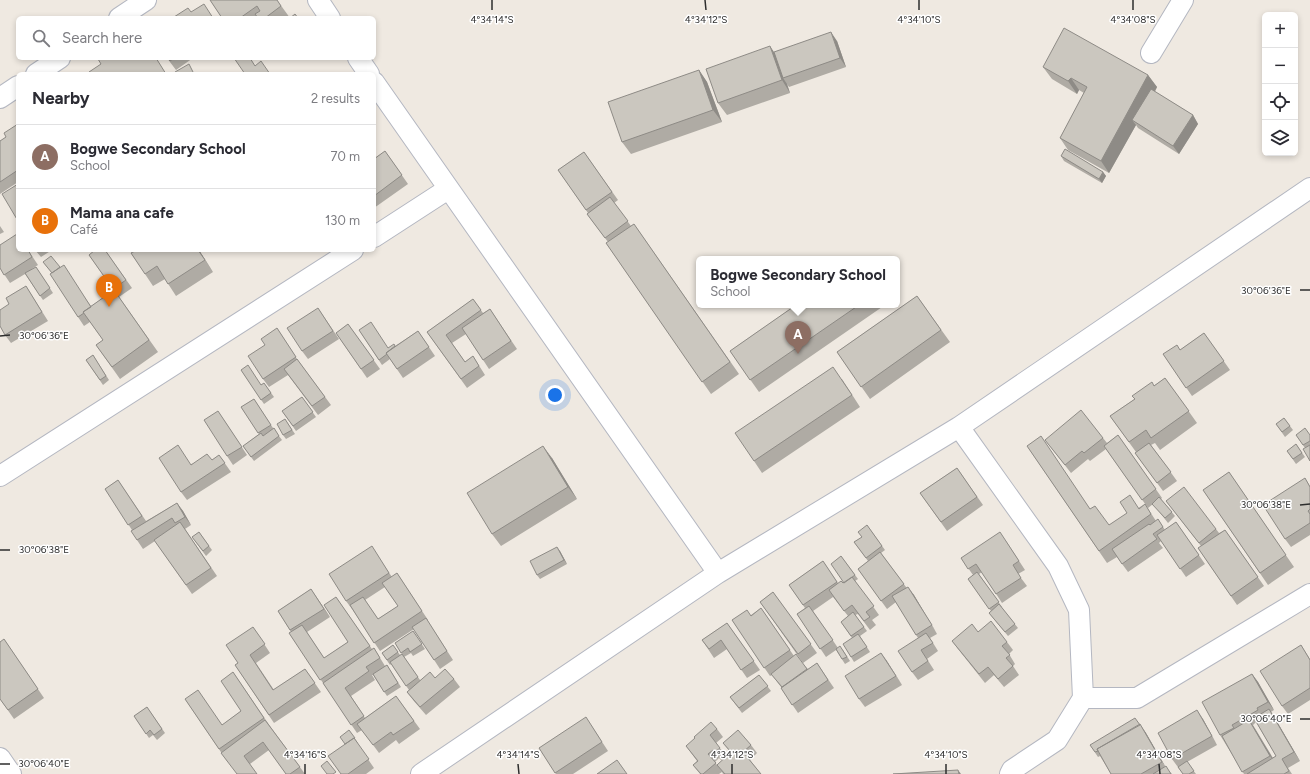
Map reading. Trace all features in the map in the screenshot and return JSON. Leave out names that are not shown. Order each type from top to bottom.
[{"type":"street","points":[[122,16],[146,0]]},
{"type":"street","points":[[318,0],[329,16]]},
{"type":"street","points":[[1151,53],[1183,0]]},
{"type":"street","points":[[39,72],[57,60]]},
{"type":"street","points":[[359,60],[368,72]]},
{"type":"street","points":[[376,85],[718,573]]},
{"type":"street","points":[[0,98],[16,87]]},
{"type":"street","points":[[421,774],[718,573],[960,427],[1310,188]]},
{"type":"street","points":[[376,236],[448,189]]},
{"type":"street","points":[[0,476],[351,252]]},
{"type":"street","points":[[960,427],[1058,566],[1079,610],[1083,698],[1057,740],[1012,770],[1010,774]]},
{"type":"street","points":[[1083,698],[1137,698],[1310,594]]},
{"type":"street","points":[[0,758],[11,774]]},
{"type":"building","points":[[210,0],[277,0],[281,6],[268,16],[256,16],[255,14],[260,11],[257,6],[243,16],[221,16]]},
{"type":"building","points":[[204,4],[212,16],[176,16],[188,8],[191,12]]},
{"type":"building","points":[[1064,28],[1148,75],[1101,161],[1060,138],[1087,87],[1071,78],[1068,81],[1043,67]]},
{"type":"building","points":[[831,32],[840,58],[783,78],[774,52]]},
{"type":"building","points":[[770,46],[782,80],[718,103],[706,69]]},
{"type":"building","points":[[99,60],[157,60],[165,72],[89,72],[101,64]]},
{"type":"building","points":[[235,60],[251,60],[255,66],[261,61],[269,72],[244,72]]},
{"type":"building","points":[[189,64],[193,72],[175,72]]},
{"type":"building","points":[[699,70],[713,110],[622,142],[608,102]]},
{"type":"building","points":[[1151,89],[1193,115],[1173,146],[1132,120]]},
{"type":"building","points":[[16,125],[16,171],[0,182],[0,141],[6,137],[4,133]]},
{"type":"building","points":[[1065,149],[1103,172],[1099,179],[1061,156]]},
{"type":"building","points":[[385,151],[402,175],[376,194],[376,158]]},
{"type":"building","points":[[584,152],[612,192],[586,210],[558,170]]},
{"type":"building","points":[[16,185],[16,218],[2,194]]},
{"type":"building","points":[[610,197],[628,221],[605,238],[587,214]]},
{"type":"building","points":[[634,224],[730,362],[702,382],[606,243]]},
{"type":"building","points":[[16,235],[16,252],[29,252],[32,257],[4,275],[0,268],[0,245]]},
{"type":"building","points":[[93,252],[106,252],[126,280],[113,289],[89,255]]},
{"type":"building","points":[[199,252],[205,260],[168,284],[157,266],[145,274],[131,253]]},
{"type":"building","points":[[51,256],[60,267],[52,273],[43,262]]},
{"type":"building","points":[[64,265],[91,307],[78,317],[50,274]]},
{"type":"building","points":[[36,267],[50,288],[40,296],[25,273]]},
{"type":"building","points":[[26,286],[42,312],[5,335],[0,326],[0,310],[9,304],[6,298]]},
{"type":"building","points":[[114,290],[149,340],[112,367],[96,345],[103,340],[83,312]]},
{"type":"building","points":[[917,296],[941,330],[861,387],[837,352]]},
{"type":"building","points":[[473,299],[481,310],[446,335],[465,362],[473,356],[479,366],[461,379],[427,332]]},
{"type":"building","points":[[318,308],[333,331],[302,351],[287,328]]},
{"type":"building","points":[[792,308],[855,308],[750,380],[730,351]]},
{"type":"building","points":[[490,309],[511,341],[483,360],[462,328]]},
{"type":"building","points":[[371,322],[388,348],[394,344],[395,346],[379,360],[359,330]]},
{"type":"building","points":[[348,324],[374,360],[361,369],[336,333]]},
{"type":"building","points":[[277,328],[296,357],[263,379],[248,356],[265,345],[261,339]]},
{"type":"building","points":[[418,331],[429,347],[397,369],[386,353]]},
{"type":"building","points":[[1204,333],[1224,361],[1186,388],[1163,354],[1177,345],[1180,350]]},
{"type":"building","points":[[93,355],[106,376],[100,380],[86,360]]},
{"type":"building","points":[[297,359],[325,397],[312,406],[284,369]]},
{"type":"building","points":[[248,365],[261,385],[264,383],[271,393],[261,400],[241,370]]},
{"type":"building","points":[[833,367],[852,395],[754,461],[735,433]]},
{"type":"building","points":[[1165,378],[1189,411],[1151,438],[1146,430],[1129,442],[1110,416],[1135,399],[1132,396],[1152,382],[1154,386]]},
{"type":"building","points":[[302,397],[313,412],[293,426],[282,411]]},
{"type":"building","points":[[254,399],[271,425],[258,433],[241,407]]},
{"type":"building","points":[[1081,410],[1103,438],[1084,453],[1082,451],[1065,465],[1045,440]]},
{"type":"building","points":[[218,411],[242,447],[227,456],[204,420]]},
{"type":"building","points":[[1284,418],[1290,426],[1282,432],[1276,424]]},
{"type":"building","points":[[285,419],[292,430],[283,435],[277,424]]},
{"type":"building","points":[[274,428],[279,436],[251,457],[243,446],[261,433],[263,436]]},
{"type":"building","points":[[1305,428],[1310,435],[1310,441],[1303,445],[1296,435]]},
{"type":"building","points":[[1118,435],[1156,489],[1142,500],[1104,446]]},
{"type":"building","points":[[1041,436],[1090,509],[1095,506],[1109,525],[1127,513],[1120,502],[1130,495],[1139,509],[1145,504],[1151,514],[1099,551],[1027,446]]},
{"type":"building","points":[[1149,443],[1171,472],[1157,483],[1135,453]]},
{"type":"building","points":[[1296,444],[1302,453],[1293,459],[1287,451]]},
{"type":"building","points":[[178,445],[191,465],[207,454],[212,460],[219,455],[225,463],[181,492],[159,458]]},
{"type":"building","points":[[1310,445],[1310,461],[1303,449]]},
{"type":"building","points":[[543,446],[568,487],[492,534],[467,493]]},
{"type":"building","points":[[957,468],[977,497],[941,522],[920,493]]},
{"type":"building","points":[[1229,472],[1286,555],[1260,573],[1203,490]]},
{"type":"building","points":[[1305,478],[1310,487],[1310,509],[1308,511],[1310,514],[1310,523],[1285,539],[1263,505]]},
{"type":"building","points":[[118,480],[142,516],[128,525],[105,489]]},
{"type":"building","points":[[1184,487],[1216,529],[1199,543],[1166,501]]},
{"type":"building","points":[[1159,497],[1172,512],[1165,518],[1152,504]]},
{"type":"building","points":[[177,503],[185,517],[175,523],[172,518],[137,540],[131,531]]},
{"type":"building","points":[[1158,519],[1163,527],[1153,534],[1157,539],[1122,564],[1112,549]]},
{"type":"building","points":[[180,522],[211,568],[186,585],[154,540]]},
{"type":"building","points":[[1176,522],[1199,555],[1180,569],[1157,535]]},
{"type":"building","points":[[867,525],[882,546],[866,558],[854,542],[862,537],[858,532]]},
{"type":"building","points":[[1225,530],[1258,577],[1231,596],[1198,548]]},
{"type":"building","points":[[199,532],[209,546],[203,551],[192,537]]},
{"type":"building","points":[[1000,532],[1019,561],[1013,565],[1021,578],[996,594],[976,564],[968,569],[961,558]]},
{"type":"building","points":[[372,546],[389,573],[346,601],[329,574]]},
{"type":"building","points":[[557,547],[564,560],[537,575],[530,561]]},
{"type":"building","points":[[880,552],[904,584],[881,601],[858,569]]},
{"type":"building","points":[[841,556],[855,575],[844,583],[831,564]]},
{"type":"building","points":[[823,561],[837,582],[803,605],[789,585]]},
{"type":"building","points":[[977,572],[999,602],[989,609],[968,579]]},
{"type":"building","points":[[397,573],[422,611],[374,643],[350,605],[363,597],[378,619],[398,606],[382,583]]},
{"type":"building","points":[[852,577],[874,606],[866,612],[870,617],[864,621],[852,605],[844,611],[829,590],[841,581],[843,583]]},
{"type":"building","points":[[908,587],[932,625],[916,635],[892,596]]},
{"type":"building","points":[[311,589],[324,609],[290,630],[278,611]]},
{"type":"building","points":[[773,592],[811,644],[798,654],[760,602]]},
{"type":"building","points":[[336,597],[370,646],[320,680],[289,633],[302,625],[324,658],[348,642],[324,605]]},
{"type":"building","points":[[999,604],[1015,624],[1005,632],[989,613]]},
{"type":"building","points":[[809,606],[833,640],[820,649],[797,614]]},
{"type":"building","points":[[761,608],[790,650],[764,668],[732,620],[747,610],[751,616]]},
{"type":"building","points":[[853,612],[864,627],[851,636],[841,622]]},
{"type":"building","points":[[426,618],[447,651],[434,660],[412,627]]},
{"type":"building","points":[[991,621],[1007,642],[1002,646],[1010,655],[1006,658],[1013,666],[998,679],[988,667],[979,674],[952,641],[972,624],[978,632]]},
{"type":"building","points":[[727,623],[754,661],[741,670],[721,640],[709,649],[702,640]]},
{"type":"building","points":[[253,627],[265,644],[250,655],[273,690],[305,669],[315,683],[269,715],[235,665],[238,663],[226,645]]},
{"type":"building","points":[[413,631],[422,644],[410,652],[408,648],[401,653],[395,643]]},
{"type":"building","points":[[926,633],[933,643],[921,650],[928,661],[912,672],[898,651]]},
{"type":"building","points":[[858,634],[867,647],[851,657],[843,644]]},
{"type":"building","points":[[4,639],[38,689],[8,710],[0,699],[0,642]]},
{"type":"building","points":[[393,645],[398,652],[387,660],[382,653]]},
{"type":"building","points":[[1301,645],[1310,660],[1310,688],[1282,706],[1260,671]]},
{"type":"building","points":[[840,646],[847,657],[842,659],[836,649]]},
{"type":"building","points":[[374,648],[380,658],[366,667],[369,671],[345,688],[364,716],[351,725],[323,683]]},
{"type":"building","points":[[881,653],[896,676],[859,699],[845,676]]},
{"type":"building","points":[[402,654],[418,677],[406,686],[390,662]]},
{"type":"building","points":[[796,654],[807,669],[782,687],[771,674]]},
{"type":"building","points":[[817,663],[828,680],[792,705],[781,688]]},
{"type":"building","points":[[387,665],[398,683],[384,692],[373,674]]},
{"type":"building","points":[[445,669],[454,679],[420,707],[407,692],[430,672],[435,678]]},
{"type":"building","points":[[233,672],[264,718],[219,749],[185,699],[198,690],[222,725],[241,711],[221,681]]},
{"type":"building","points":[[1252,674],[1268,702],[1257,708],[1258,710],[1232,725],[1234,728],[1220,735],[1202,702]]},
{"type":"building","points":[[759,675],[768,686],[739,708],[730,697]]},
{"type":"building","points":[[396,696],[414,721],[393,735],[391,732],[373,745],[357,724]]},
{"type":"building","points":[[147,707],[162,729],[154,735],[150,730],[146,734],[134,716]]},
{"type":"building","points":[[1269,709],[1294,752],[1282,759],[1289,771],[1284,774],[1247,774],[1276,756],[1254,718]]},
{"type":"building","points":[[1197,710],[1212,736],[1172,759],[1158,733]]},
{"type":"building","points":[[586,717],[602,742],[555,773],[539,748]]},
{"type":"building","points":[[1135,718],[1140,725],[1097,749],[1098,751],[1095,752],[1090,745]]},
{"type":"building","points":[[265,720],[300,767],[290,774],[286,774],[263,742],[244,756],[257,774],[237,774],[221,753]]},
{"type":"building","points":[[1249,720],[1270,756],[1242,772],[1222,736]]},
{"type":"building","points":[[711,722],[717,729],[710,735],[720,748],[715,752],[713,750],[708,754],[716,763],[701,774],[693,765],[698,761],[686,746]]},
{"type":"building","points":[[1140,724],[1162,762],[1141,774],[1111,774],[1097,749]]},
{"type":"building","points":[[349,730],[355,738],[345,744],[340,737]]},
{"type":"building","points":[[738,730],[751,745],[743,752],[761,774],[725,774],[717,765],[731,752],[723,743]]},
{"type":"building","points":[[354,738],[369,759],[348,774],[341,774],[328,756]]},
{"type":"building","points":[[617,760],[627,774],[597,774]]},
{"type":"building","points":[[327,761],[336,772],[333,774],[327,774],[321,766]]},
{"type":"building","points":[[1187,761],[1194,771],[1189,774],[1183,774],[1178,767]]},
{"type":"building","points":[[1166,766],[1171,774],[1153,774]]},
{"type":"building","points":[[958,770],[959,774],[893,774]]},
{"type":"place","name":"Mama ana cafe","points":[[109,307]]},
{"type":"place","name":"Bogwe Secondary School","points":[[798,354]]}]
